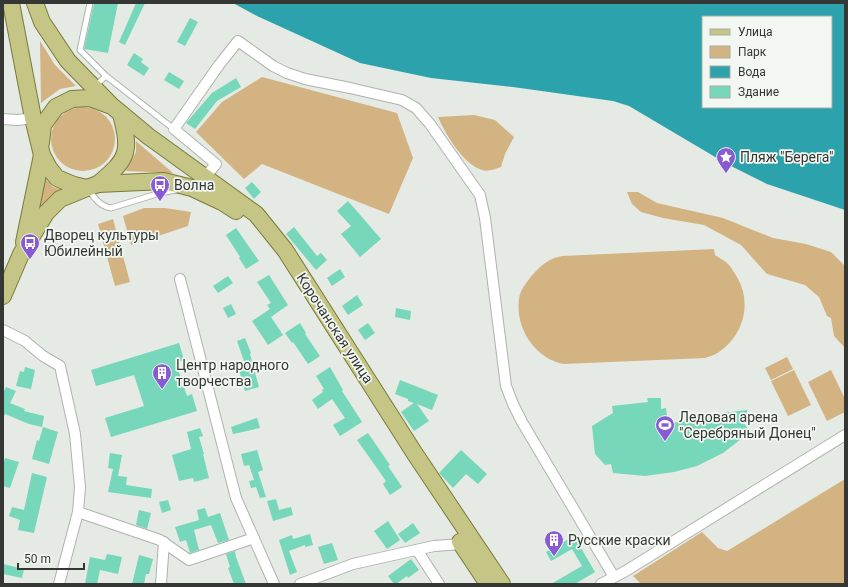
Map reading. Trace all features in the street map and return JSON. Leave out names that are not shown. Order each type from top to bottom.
[{"type":"main road","points":[[11,3],[33,118],[42,152],[49,168],[58,178],[74,185],[92,186]]},
{"type":"main road","points":[[3,296],[21,254],[46,213],[60,199],[92,186],[115,170],[124,158],[127,145],[117,110],[68,61],[42,22],[35,3]]},
{"type":"main road","points":[[33,118],[72,99],[90,98],[117,110]]},
{"type":"main road","points":[[21,254],[42,152],[43,125],[56,107]]},
{"type":"main road","name":"Корочанская улица","points":[[117,110],[256,214],[285,250],[415,454],[502,584]]},
{"type":"main road","name":"Корочанская улица","points":[[92,186],[164,181],[192,188],[222,202],[249,220],[280,258],[406,459],[488,584]]},
{"type":"street","points":[[206,177],[216,164],[174,129],[219,65],[238,41],[273,66],[287,73],[305,79],[402,100],[416,108],[439,135],[480,195],[485,218],[506,386],[522,422],[613,581]]},
{"type":"street","points":[[3,119],[18,120],[33,118]]},
{"type":"street","points":[[180,279],[236,498],[274,584]]},
{"type":"street","points":[[3,330],[25,341],[43,356],[60,366],[75,434],[80,487],[78,512],[58,584]]},
{"type":"street","points":[[601,584],[613,581],[624,572],[845,435]]},
{"type":"street","points":[[78,512],[160,540],[189,560],[254,538]]},
{"type":"street","points":[[162,584],[164,542]]},
{"type":"street","points":[[300,584],[353,564],[434,546],[462,544]]},
{"type":"street","points":[[417,550],[439,584]]},
{"type":"lane","points":[[90,3],[80,50],[106,76],[174,129]]},
{"type":"lane","points":[[94,88],[106,76]]},
{"type":"lane","points":[[92,186],[96,201],[104,207],[111,208],[160,192],[192,188]]},
{"type":"green space","points":[[40,41],[55,65],[76,86],[60,89],[41,103]]},
{"type":"green space","points":[[262,77],[397,113],[413,158],[389,214],[262,164],[244,179],[196,132],[222,102]]},
{"type":"green space","points":[[83,107],[101,113],[109,121],[115,139],[109,157],[101,165],[83,171],[65,165],[57,157],[51,139],[57,121],[65,113]]},
{"type":"green space","points":[[474,115],[495,120],[514,137],[505,154],[501,167],[484,171],[468,162],[450,140],[438,117]]},
{"type":"green space","points":[[136,141],[173,173],[126,171],[136,152]]},
{"type":"green space","points":[[43,176],[53,187],[63,190],[38,211]]},
{"type":"green space","points":[[627,192],[638,192],[657,203],[723,218],[773,238],[806,244],[831,252],[845,266],[845,348],[834,336],[831,318],[827,316],[819,297],[805,285],[767,274],[741,245],[704,225],[663,218],[641,212],[632,204]]},
{"type":"green space","points":[[144,208],[165,208],[191,212],[188,226],[131,245],[123,216]]},
{"type":"green space","points":[[113,219],[130,282],[115,286],[98,224]]},
{"type":"green space","points":[[714,249],[715,255],[728,264],[738,279],[744,299],[744,309],[743,319],[734,337],[727,345],[714,355],[705,358],[563,364],[553,361],[544,355],[529,340],[524,331],[520,321],[519,310],[519,299],[521,292],[525,284],[536,271],[545,263],[554,258],[562,256]]},
{"type":"green space","points":[[787,357],[793,369],[771,380],[765,368]]},
{"type":"green space","points":[[794,370],[811,405],[788,416],[771,381]]},
{"type":"green space","points":[[831,370],[845,399],[845,412],[827,421],[808,382]]},
{"type":"green space","points":[[845,479],[845,584],[641,584],[633,576],[702,532],[718,548],[727,551]]},
{"type":"water","points":[[233,3],[845,3],[845,210],[767,184],[727,164],[629,106],[613,101],[513,87],[431,78],[360,63],[257,16]]},
{"type":"building","points":[[94,3],[118,3],[108,53],[84,49]]},
{"type":"building","points":[[136,3],[145,3],[125,45],[119,42]]},
{"type":"building","points":[[190,18],[198,22],[185,46],[177,42]]},
{"type":"building","points":[[134,53],[143,59],[141,62],[149,68],[144,76],[127,65]]},
{"type":"building","points":[[169,72],[184,81],[179,89],[164,80]]},
{"type":"building","points":[[236,78],[241,87],[217,101],[195,129],[186,123],[212,93]]},
{"type":"building","points":[[252,182],[261,192],[254,199],[245,188]]},
{"type":"building","points":[[348,201],[381,239],[360,257],[341,234],[351,226],[337,211]]},
{"type":"building","points":[[294,227],[317,256],[321,253],[327,260],[316,270],[286,234]]},
{"type":"building","points":[[236,228],[259,261],[246,269],[226,235]]},
{"type":"building","points":[[340,269],[345,277],[332,286],[327,278]]},
{"type":"building","points":[[269,275],[288,305],[271,317],[283,335],[268,345],[252,321],[270,309],[267,305],[271,303],[257,282]]},
{"type":"building","points":[[228,276],[233,283],[218,293],[213,286]]},
{"type":"building","points":[[357,295],[363,305],[348,315],[342,306]]},
{"type":"building","points":[[231,304],[236,314],[228,318],[223,308]]},
{"type":"building","points":[[396,308],[411,311],[410,320],[395,317]]},
{"type":"building","points":[[300,323],[306,333],[305,334],[320,356],[308,364],[285,333]]},
{"type":"building","points":[[368,323],[375,333],[365,340],[358,330]]},
{"type":"building","points":[[245,338],[251,353],[250,354],[259,387],[245,391],[239,370],[246,367],[237,341]]},
{"type":"building","name":"Центр народного творчества","points":[[179,343],[184,360],[176,363],[187,396],[192,394],[197,411],[111,437],[105,418],[144,406],[134,375],[96,386],[91,370]]},
{"type":"building","points":[[25,367],[35,370],[31,389],[16,386],[20,371],[24,372]]},
{"type":"building","points":[[330,367],[343,390],[342,391],[362,422],[340,436],[333,425],[345,418],[332,399],[318,409],[312,400],[323,392],[322,390],[324,389],[316,376]]},
{"type":"building","points":[[400,380],[438,395],[432,410],[417,404],[429,421],[414,431],[401,412],[414,403],[395,394]]},
{"type":"building","points":[[6,387],[16,391],[10,403],[25,409],[24,411],[44,416],[42,427],[29,424],[5,414],[3,419],[3,393]]},
{"type":"building","name":"Ледовая арена \"Серебряный Донец\"","points":[[647,398],[661,398],[661,409],[666,408],[668,423],[691,421],[690,417],[747,410],[748,420],[744,423],[750,432],[723,453],[697,466],[674,472],[645,476],[613,473],[611,464],[605,465],[595,454],[592,426],[613,413],[612,406],[648,402]]},
{"type":"building","points":[[257,418],[260,428],[233,434],[231,427]]},
{"type":"building","points":[[43,427],[58,432],[49,464],[32,459],[37,440],[39,441]]},
{"type":"building","points":[[200,428],[203,436],[199,437],[209,478],[194,482],[193,478],[179,481],[172,455],[191,449],[187,432]]},
{"type":"building","points":[[368,433],[390,465],[388,466],[402,487],[390,495],[383,484],[386,481],[357,440]]},
{"type":"building","points":[[257,450],[263,470],[258,472],[266,497],[260,498],[256,487],[251,488],[249,481],[254,480],[249,465],[244,466],[241,454]]},
{"type":"building","points":[[461,450],[487,474],[478,484],[466,474],[453,488],[439,473]]},
{"type":"building","points":[[110,453],[122,455],[118,476],[127,477],[126,485],[152,489],[151,498],[108,492],[113,469],[108,468]]},
{"type":"building","points":[[5,458],[19,462],[10,488],[3,486],[3,465]]},
{"type":"building","points":[[32,473],[47,477],[34,533],[18,530],[20,520],[9,516],[12,507],[24,510]]},
{"type":"building","points":[[276,499],[279,510],[291,507],[293,515],[273,521],[267,501]]},
{"type":"building","points":[[168,500],[171,510],[162,513],[159,502]]},
{"type":"building","points":[[205,508],[208,517],[220,513],[229,540],[218,543],[211,525],[194,530],[199,550],[190,553],[186,540],[180,542],[175,527],[199,520],[197,510]]},
{"type":"building","points":[[139,510],[151,513],[147,529],[136,525]]},
{"type":"building","points":[[388,521],[400,540],[387,549],[374,531]]},
{"type":"building","points":[[413,523],[420,533],[405,543],[398,534]]},
{"type":"building","points":[[310,534],[313,545],[305,547],[305,545],[289,551],[297,572],[290,575],[279,540],[292,535],[293,539]]},
{"type":"building","name":"Русские краски","points":[[574,536],[595,572],[575,584],[551,584],[582,566],[572,549],[551,561],[546,552]]},
{"type":"building","points":[[332,543],[338,560],[324,564],[318,547]]},
{"type":"building","points":[[235,551],[246,584],[234,584],[228,568],[230,567],[226,554]]},
{"type":"building","points":[[107,554],[122,557],[118,574],[100,570],[97,584],[85,584],[90,557],[105,560]]},
{"type":"building","points":[[139,555],[153,559],[149,574],[146,574],[144,584],[132,584]]},
{"type":"building","points":[[411,559],[419,570],[408,578],[407,576],[394,584],[388,576]]},
{"type":"building","points":[[3,564],[24,569],[22,578],[3,574]]},
{"type":"place","name":"Пляж \"Берега\"","points":[[726,174]]},
{"type":"place","name":"Волна","points":[[160,202]]},
{"type":"place","name":"Дворец культуры Юбилейный","points":[[30,260]]},
{"type":"place","name":"Центр народного творчества","points":[[162,390]]},
{"type":"place","name":"Ледовая арена \"Серебряный Донец\"","points":[[665,442]]},
{"type":"place","name":"Русские краски","points":[[554,557]]}]
